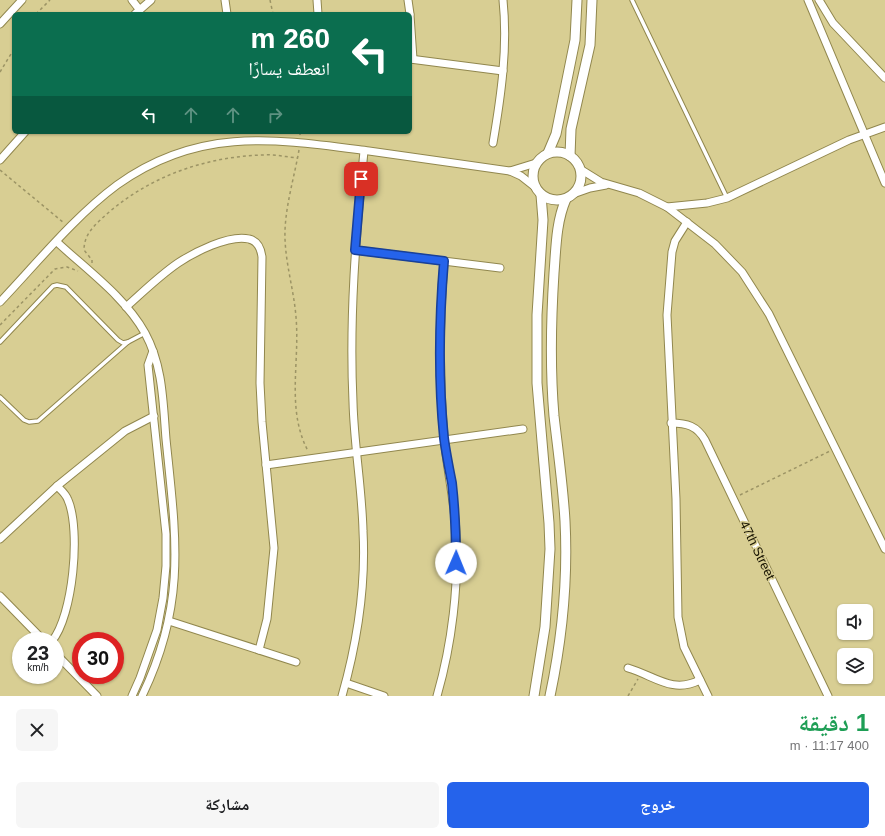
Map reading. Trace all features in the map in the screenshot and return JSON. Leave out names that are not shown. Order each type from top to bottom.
[{"type":"street","points":[[0,24],[22,0]]},
{"type":"street","points":[[132,0],[137,12],[151,0]]},
{"type":"street","points":[[225,0],[228,12]]},
{"type":"street","points":[[316,0],[318,12]]},
{"type":"street","points":[[408,0],[410,12]]},
{"type":"street","points":[[493,143],[503,71],[505,41],[503,0]]},
{"type":"street","points":[[510,171],[536,163],[548,153],[556,134],[575,40],[577,0]]},
{"type":"street","points":[[570,156],[571,129],[590,45],[592,0]]},
{"type":"street","points":[[808,0],[885,183]]},
{"type":"street","points":[[819,0],[833,23],[885,78]]},
{"type":"street","points":[[412,59],[503,71]]},
{"type":"street","points":[[667,207],[707,203],[727,198],[849,140],[885,127]]},
{"type":"street","points":[[0,160],[24,134]]},
{"type":"street","points":[[238,134],[238,140]]},
{"type":"street","points":[[0,302],[71,226],[104,195],[149,166],[198,148],[238,140],[301,143],[510,171],[521,176],[535,187],[541,195],[553,200],[590,188],[608,185]]},
{"type":"street","points":[[342,696],[346,683],[360,609],[363,572],[361,491],[356,452],[353,402],[351,310],[364,151]]},
{"type":"street","points":[[548,153],[559,152],[570,156],[580,169],[608,185],[639,193],[667,207],[729,258],[764,304],[885,550]]},
{"type":"street","points":[[535,187],[533,172],[536,163]]},
{"type":"street","points":[[550,696],[560,636],[565,576],[565,523],[554,416],[552,342],[557,229],[560,214],[569,196],[579,185],[580,169]]},
{"type":"street","points":[[534,696],[545,627],[550,549],[537,383],[537,315],[543,220],[541,195]]},
{"type":"street","points":[[687,222],[675,241],[672,252],[668,286],[667,328],[676,499],[679,627],[684,647],[708,696]]},
{"type":"street","points":[[126,307],[165,273],[190,255],[205,248],[235,240],[249,239],[256,243],[260,249],[262,257],[260,383],[274,548],[267,618],[259,650]]},
{"type":"street","points":[[57,242],[126,307],[145,333],[153,351],[161,383],[176,534],[176,578],[169,620],[157,662],[142,696]]},
{"type":"street","points":[[355,250],[500,268]]},
{"type":"street","points":[[437,696],[443,674],[452,624],[456,578],[456,532],[452,485],[444,440],[440,361],[444,261]]},
{"type":"street","points":[[132,696],[152,645],[160,614],[165,582],[166,534],[148,365],[153,351]]},
{"type":"street","points":[[0,539],[57,486],[125,431],[154,416]]},
{"type":"street","name":"47th Street","points":[[671,423],[688,424],[702,435],[828,696]]},
{"type":"street","points":[[266,465],[522,429]]},
{"type":"street","points":[[57,486],[64,493],[71,510],[73,567],[71,590],[65,616],[58,632]]},
{"type":"street","points":[[0,596],[35,632]]},
{"type":"street","points":[[169,620],[296,662]]},
{"type":"street","points":[[64,662],[97,696]]},
{"type":"street","points":[[628,668],[677,686],[688,685],[700,680]]},
{"type":"street","points":[[346,683],[384,696]]},
{"type":"lane","points":[[632,0],[727,198]]},
{"type":"lane","points":[[0,342],[53,286],[57,285],[66,287],[118,340],[122,343],[128,342]]},
{"type":"lane","points":[[0,397],[24,420],[29,422],[38,421],[128,342],[145,333]]},
{"type":"path","points":[[38,12],[50,0]]},
{"type":"path","points":[[270,0],[273,12]]},
{"type":"path","points":[[0,72],[12,51]]},
{"type":"path","points":[[300,134],[301,143],[288,211],[285,239],[296,318],[294,399],[298,426],[312,458]]},
{"type":"path","points":[[0,325],[55,269],[67,267],[83,273],[92,264],[92,260],[84,250],[86,235],[117,206],[158,180],[189,167],[228,158],[263,155],[298,158]]},
{"type":"path","points":[[0,170],[59,220],[71,226]]},
{"type":"path","points":[[732,498],[835,448]]},
{"type":"path","points":[[628,696],[642,672]]},
{"type":"route","points":[[361,179],[355,250],[444,261],[441,292],[440,369],[444,440],[452,485],[456,532],[456,563]]}]
